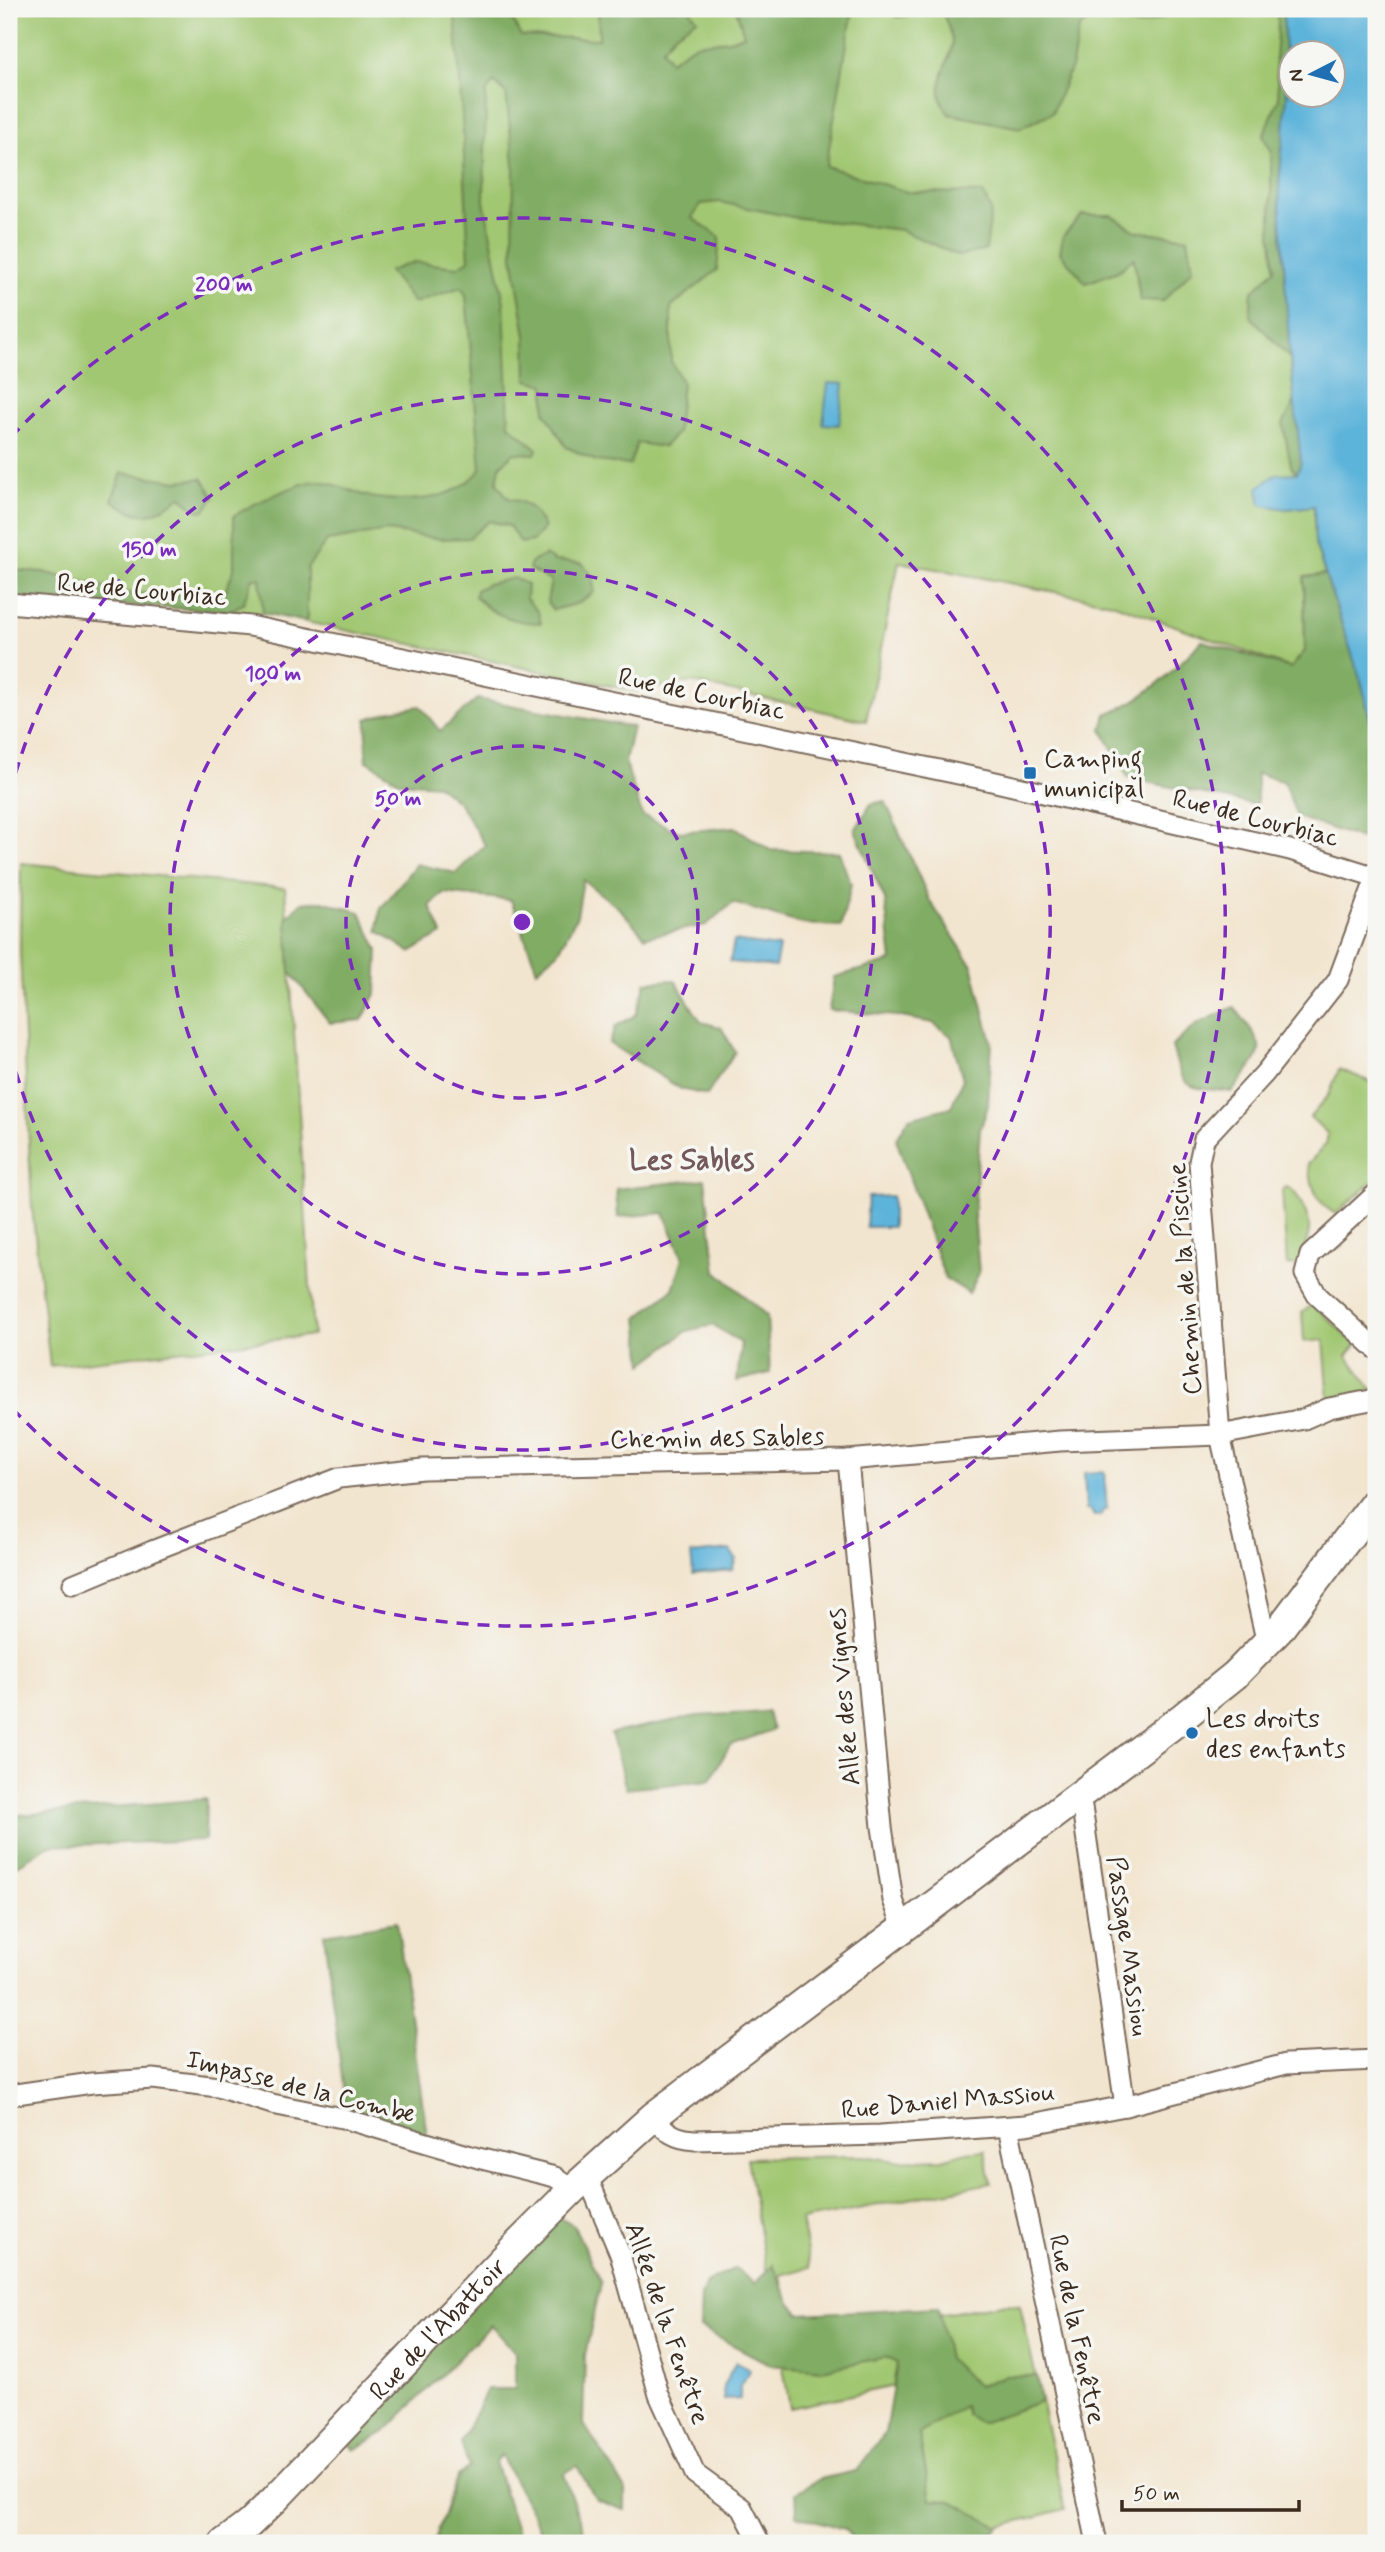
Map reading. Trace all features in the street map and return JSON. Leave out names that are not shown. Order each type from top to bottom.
[{"type":"street","name":"Rue de Courbiac","points":[[9,603],[250,626],[987,780],[1290,850],[1376,878]]},
{"type":"street","name":"Chemin de la Piscine","points":[[1267,1644],[1220,1435],[1199,1162],[1204,1139],[1265,1073],[1338,980],[1376,878]]},
{"type":"street","points":[[1376,1194],[1310,1255],[1306,1274],[1317,1295],[1376,1349]]},
{"type":"street","name":"Chemin des Sables","points":[[74,1584],[339,1478],[423,1469],[848,1460],[1060,1441],[1220,1435],[1304,1419],[1329,1408],[1376,1399]]},
{"type":"street","name":"Allée des Vignes","points":[[848,1460],[882,1827],[893,1900],[903,1927]]},
{"type":"street","name":"Rue de l'Abattoir","points":[[224,2543],[275,2499],[513,2249],[654,2116],[1235,1675],[1291,1616],[1376,1501]]},
{"type":"street","name":"Passage Massiou","points":[[1080,1793],[1125,2106]]},
{"type":"street","name":"Rue Daniel Massiou","points":[[654,2116],[660,2126],[675,2137],[695,2140],[1008,2127],[1125,2106],[1286,2064],[1376,2060]]},
{"type":"street","name":"Impasse de la Combe","points":[[9,2095],[92,2083],[153,2079],[218,2087],[272,2104],[342,2118],[478,2158],[580,2183]]},
{"type":"street","name":"Rue de la Fenêtre","points":[[1008,2127],[1097,2543]]},
{"type":"street","name":"Allée de la Fenêtre","points":[[580,2183],[621,2254],[659,2395],[695,2474],[742,2508],[760,2543]]},
{"type":"green space","points":[[9,9],[1283,9],[1284,38],[1276,38],[1276,108],[1286,108],[1279,185],[1290,358],[1301,462],[1286,509],[1314,506],[1315,543],[1325,574],[1304,577],[1305,651],[1291,668],[1112,603],[899,562],[866,721],[691,682],[635,691],[263,613],[9,599]]},
{"type":"green space","points":[[454,9],[515,9],[513,21],[521,36],[599,39],[598,9],[689,9],[697,19],[675,34],[662,49],[670,61],[696,44],[729,40],[744,35],[736,9],[853,9],[826,166],[907,192],[983,193],[991,211],[986,250],[959,256],[901,230],[792,217],[719,202],[701,204],[692,218],[720,237],[717,270],[671,307],[671,361],[682,382],[677,433],[663,447],[637,443],[630,465],[596,461],[566,447],[545,412],[545,385],[527,380],[526,336],[513,256],[514,163],[506,93],[494,82],[486,93],[484,201],[504,303],[509,425],[537,449],[535,454],[514,453],[500,466],[497,483],[508,498],[526,504],[537,516],[544,528],[532,541],[521,543],[509,526],[489,521],[469,538],[441,539],[387,531],[327,541],[307,568],[307,619],[303,621],[263,613],[260,578],[253,578],[243,604],[229,611],[9,599],[9,570],[43,572],[129,593],[188,595],[221,602],[234,569],[234,516],[251,506],[289,489],[319,481],[376,498],[405,500],[433,497],[459,488],[481,469],[466,295],[461,287],[414,303],[389,271],[414,262],[457,267],[469,260]]},
{"type":"green space","points":[[890,9],[1166,9],[1163,18],[1136,26],[1101,13],[1079,28],[1072,65],[1052,113],[1020,128],[949,114],[940,96],[941,80],[952,45],[943,13],[896,17]]},
{"type":"green space","points":[[1275,9],[1283,9],[1284,38],[1277,38],[1278,21]]},
{"type":"green space","points":[[1276,105],[1276,108],[1286,108],[1279,185],[1290,358],[1250,316],[1252,292],[1275,269],[1271,231],[1271,150],[1263,137]]},
{"type":"green space","points":[[1082,215],[1111,215],[1136,231],[1188,238],[1193,269],[1163,301],[1140,300],[1134,258],[1118,271],[1086,283],[1060,253],[1063,236]]},
{"type":"green space","points":[[1295,401],[1301,462],[1297,473],[1291,466],[1283,424]]},
{"type":"green space","points":[[122,473],[178,481],[202,478],[214,497],[205,510],[198,511],[181,497],[154,513],[132,512],[112,500]]},
{"type":"green space","points":[[545,555],[555,561],[582,563],[593,577],[594,592],[579,603],[553,610],[547,602],[551,581],[529,569],[531,563]]},
{"type":"green space","points":[[1325,574],[1362,684],[1372,728],[1376,731],[1376,844],[1297,817],[1284,782],[1257,773],[1257,805],[1128,778],[1102,730],[1106,714],[1146,693],[1202,641],[1291,668],[1305,651],[1304,577]]},
{"type":"green space","points":[[514,578],[527,584],[526,599],[538,612],[541,623],[505,617],[481,603],[475,596],[476,590],[488,584]]},
{"type":"green space","points":[[477,699],[633,727],[625,761],[642,815],[679,832],[735,827],[770,850],[839,852],[851,885],[841,926],[802,924],[733,903],[706,925],[645,937],[621,910],[583,880],[577,916],[559,951],[537,970],[511,900],[443,893],[430,906],[442,934],[410,952],[378,931],[380,910],[416,864],[456,873],[485,845],[459,803],[438,785],[400,782],[366,760],[367,719],[420,706],[440,731]]},
{"type":"green space","points":[[885,801],[930,901],[972,965],[992,1043],[988,1106],[980,1130],[974,1213],[979,1273],[969,1293],[945,1278],[896,1139],[909,1118],[951,1107],[963,1079],[951,1036],[933,1023],[896,1016],[829,1010],[834,977],[892,961],[885,900],[855,830],[871,804]]},
{"type":"green space","points":[[21,863],[285,888],[313,1335],[50,1366],[32,1208],[20,952]]},
{"type":"green space","points":[[322,901],[360,912],[378,950],[376,994],[362,1020],[330,1023],[290,972],[287,917],[301,903]]},
{"type":"green space","points":[[675,980],[701,1022],[721,1027],[735,1052],[707,1095],[681,1089],[609,1043],[616,1026],[636,1015],[646,982]]},
{"type":"green space","points":[[1234,1007],[1258,1042],[1259,1050],[1252,1066],[1232,1092],[1190,1085],[1180,1073],[1172,1046],[1197,1024]]},
{"type":"green space","points":[[1339,1069],[1376,1084],[1376,1178],[1336,1214],[1319,1199],[1313,1187],[1308,1164],[1326,1144],[1328,1134],[1310,1117],[1329,1095]]},
{"type":"green space","points":[[705,1179],[716,1271],[767,1316],[770,1373],[737,1381],[741,1343],[713,1325],[687,1331],[643,1364],[638,1318],[673,1289],[683,1258],[664,1213],[618,1217],[616,1189]]},
{"type":"green space","points":[[1286,1187],[1297,1195],[1308,1220],[1308,1234],[1298,1266],[1287,1265],[1282,1190]]},
{"type":"green space","points":[[1313,1304],[1356,1345],[1347,1356],[1375,1393],[1329,1401],[1324,1340],[1304,1342],[1302,1313]]},
{"type":"green space","points":[[767,1712],[773,1730],[730,1745],[710,1780],[626,1789],[611,1733],[697,1716]]},
{"type":"green space","points":[[206,1799],[205,1840],[48,1846],[16,1866],[9,1866],[9,1816]]},
{"type":"green space","points":[[397,1922],[427,2136],[346,2110],[324,1934]]},
{"type":"green space","points":[[985,2150],[991,2183],[801,2220],[810,2267],[781,2275],[792,2340],[1007,2303],[1020,2305],[1065,2509],[939,2542],[909,2383],[790,2408],[747,2158],[864,2156],[896,2161],[942,2159]]},
{"type":"green space","points":[[558,2217],[574,2226],[601,2283],[585,2355],[583,2423],[625,2488],[625,2510],[596,2500],[577,2466],[563,2474],[588,2543],[548,2543],[501,2456],[495,2462],[520,2543],[434,2543],[457,2476],[469,2468],[461,2442],[487,2389],[515,2389],[515,2352],[491,2325],[385,2432],[354,2450],[339,2432]]},
{"type":"green space","points":[[773,2264],[789,2301],[800,2314],[938,2307],[948,2359],[978,2386],[1004,2376],[1036,2376],[1041,2401],[981,2423],[967,2415],[964,2406],[919,2434],[931,2500],[952,2501],[998,2527],[986,2543],[857,2543],[844,2529],[797,2515],[796,2492],[820,2479],[856,2471],[885,2433],[897,2363],[885,2357],[822,2370],[771,2365],[700,2328],[701,2296],[706,2283],[735,2268],[755,2284]]},
{"type":"water","points":[[1283,9],[1376,9],[1376,731],[1372,728],[1362,684],[1315,543],[1314,506],[1286,509],[1261,505],[1258,488],[1276,474],[1297,473],[1301,462],[1290,358],[1279,185],[1286,108],[1346,108],[1346,38],[1284,38]]},
{"type":"water","points":[[828,383],[844,384],[839,425],[823,424]]},
{"type":"water","points":[[734,941],[779,947],[775,967],[730,962]]},
{"type":"water","points":[[892,1196],[892,1227],[866,1227],[868,1197]]},
{"type":"water","points":[[1104,1472],[1107,1509],[1103,1509],[1101,1515],[1094,1516],[1090,1510],[1086,1510],[1084,1473]]},
{"type":"water","points":[[730,1550],[736,1559],[732,1570],[693,1574],[691,1554]]},
{"type":"water","points":[[736,2362],[750,2370],[740,2386],[740,2399],[724,2400],[723,2386]]},
{"type":"place","name":"Camping municipal","points":[[1030,773]]},
{"type":"place","name":"Les droits des enfants","points":[[1192,1733]]},
{"type":"district","name":"Les Sables","points":[[692,1159]]}]
